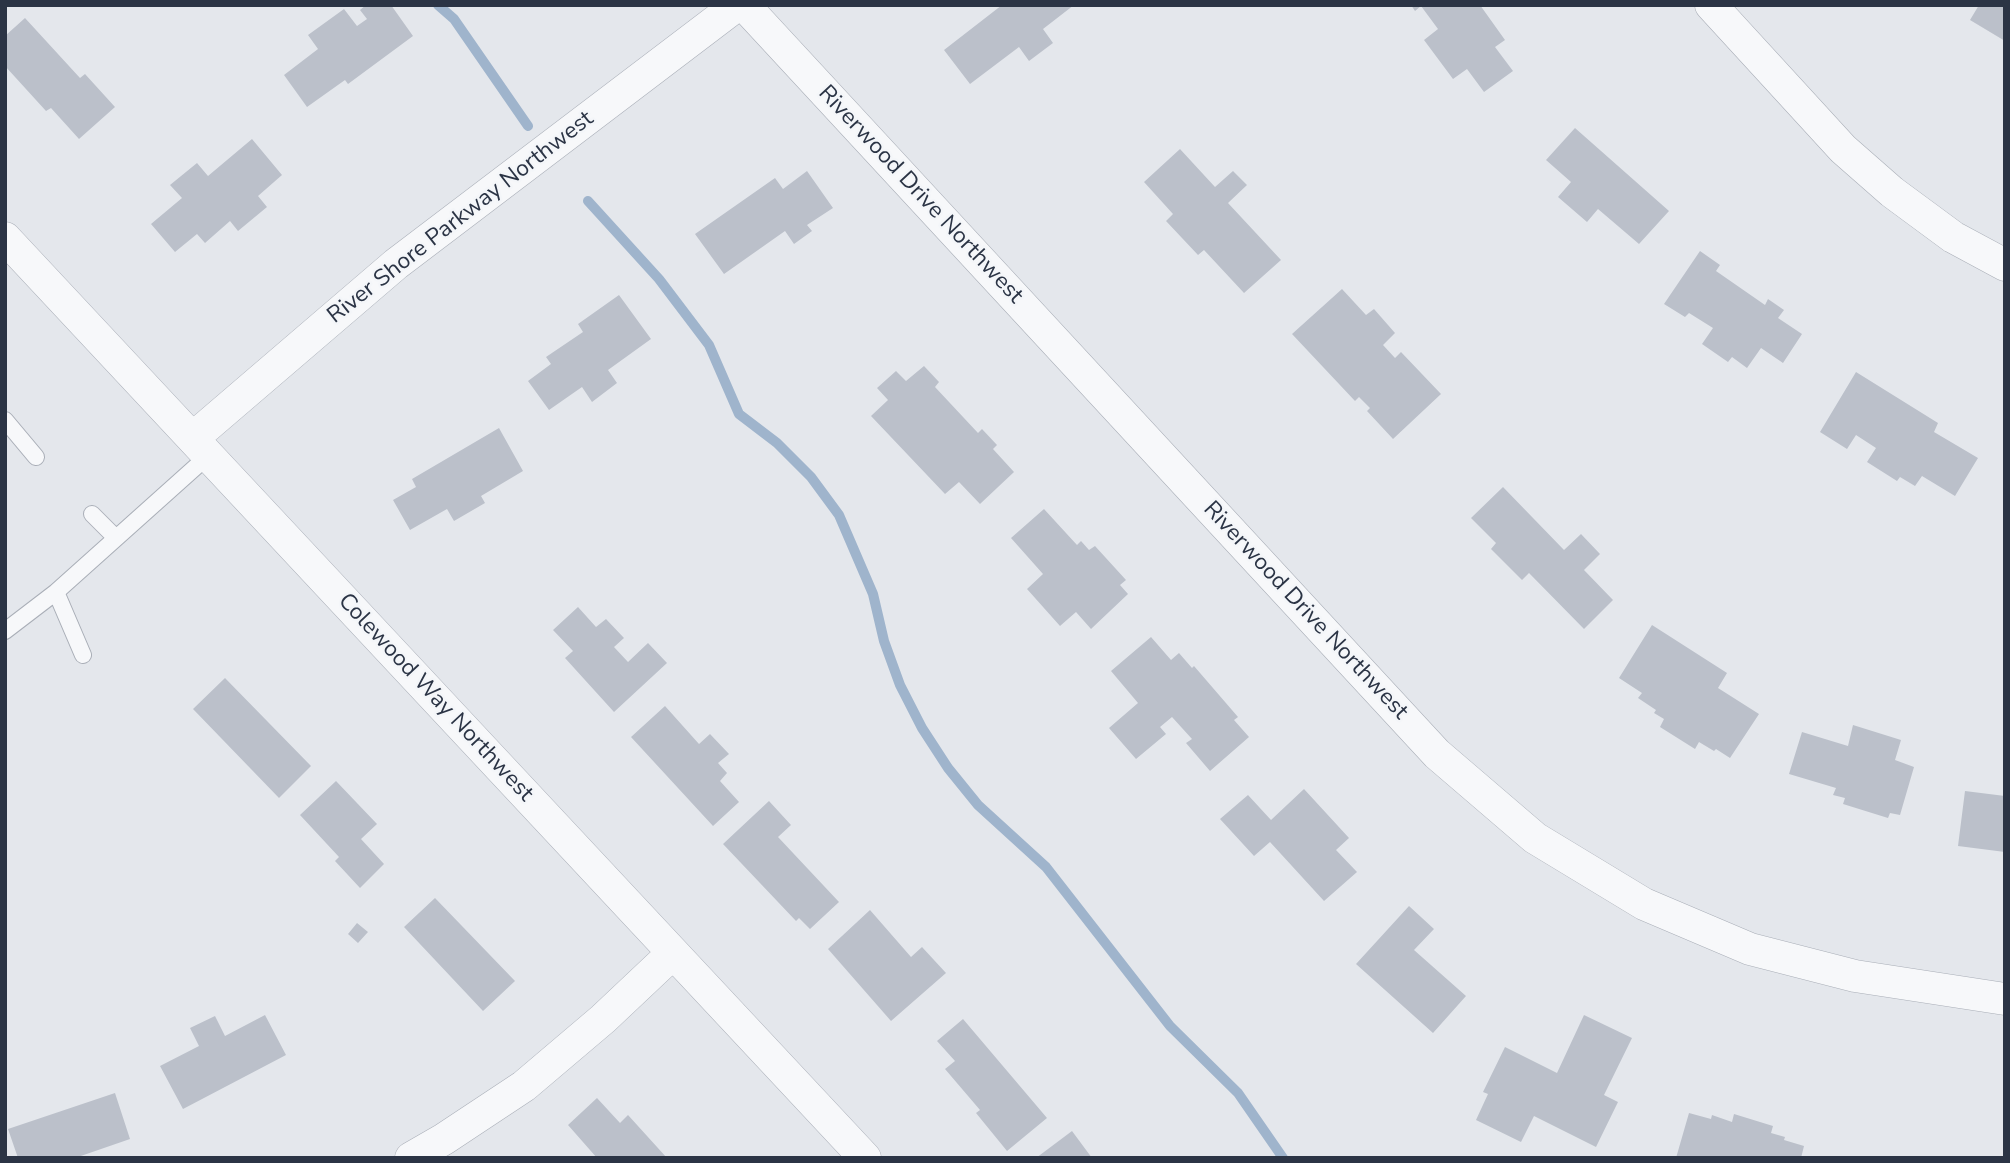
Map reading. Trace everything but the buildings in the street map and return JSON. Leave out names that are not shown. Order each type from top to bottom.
[{"type":"street","name":"River Shore Parkway Northwest","points":[[201,447],[396,264],[737,5]]},
{"type":"street","name":"Riverwood Drive Northwest","points":[[744,5],[1437,754],[1535,838],[1644,904],[1750,949],[1855,976],[2005,999]]},
{"type":"street","points":[[1710,5],[1843,149],[1892,192],[1953,237],[2005,265]]},
{"type":"street","name":"Colewood Way Northwest","points":[[5,238],[865,1158]]},
{"type":"street","points":[[411,1158],[524,1086],[673,953]]},
{"type":"lane","points":[[5,419],[36,457]]},
{"type":"lane","points":[[5,631],[56,592],[116,538],[201,447]]},
{"type":"lane","points":[[92,514],[116,538]]},
{"type":"lane","points":[[56,592],[83,655]]},
{"type":"waterway","points":[[438,5],[454,19],[528,126]]},
{"type":"waterway","points":[[588,201],[659,279],[709,345],[739,414],[777,443],[811,477],[839,515],[873,594],[884,641],[900,685],[922,728],[948,768],[978,805],[1046,867],[1170,1026],[1238,1093],[1283,1158]]}]
